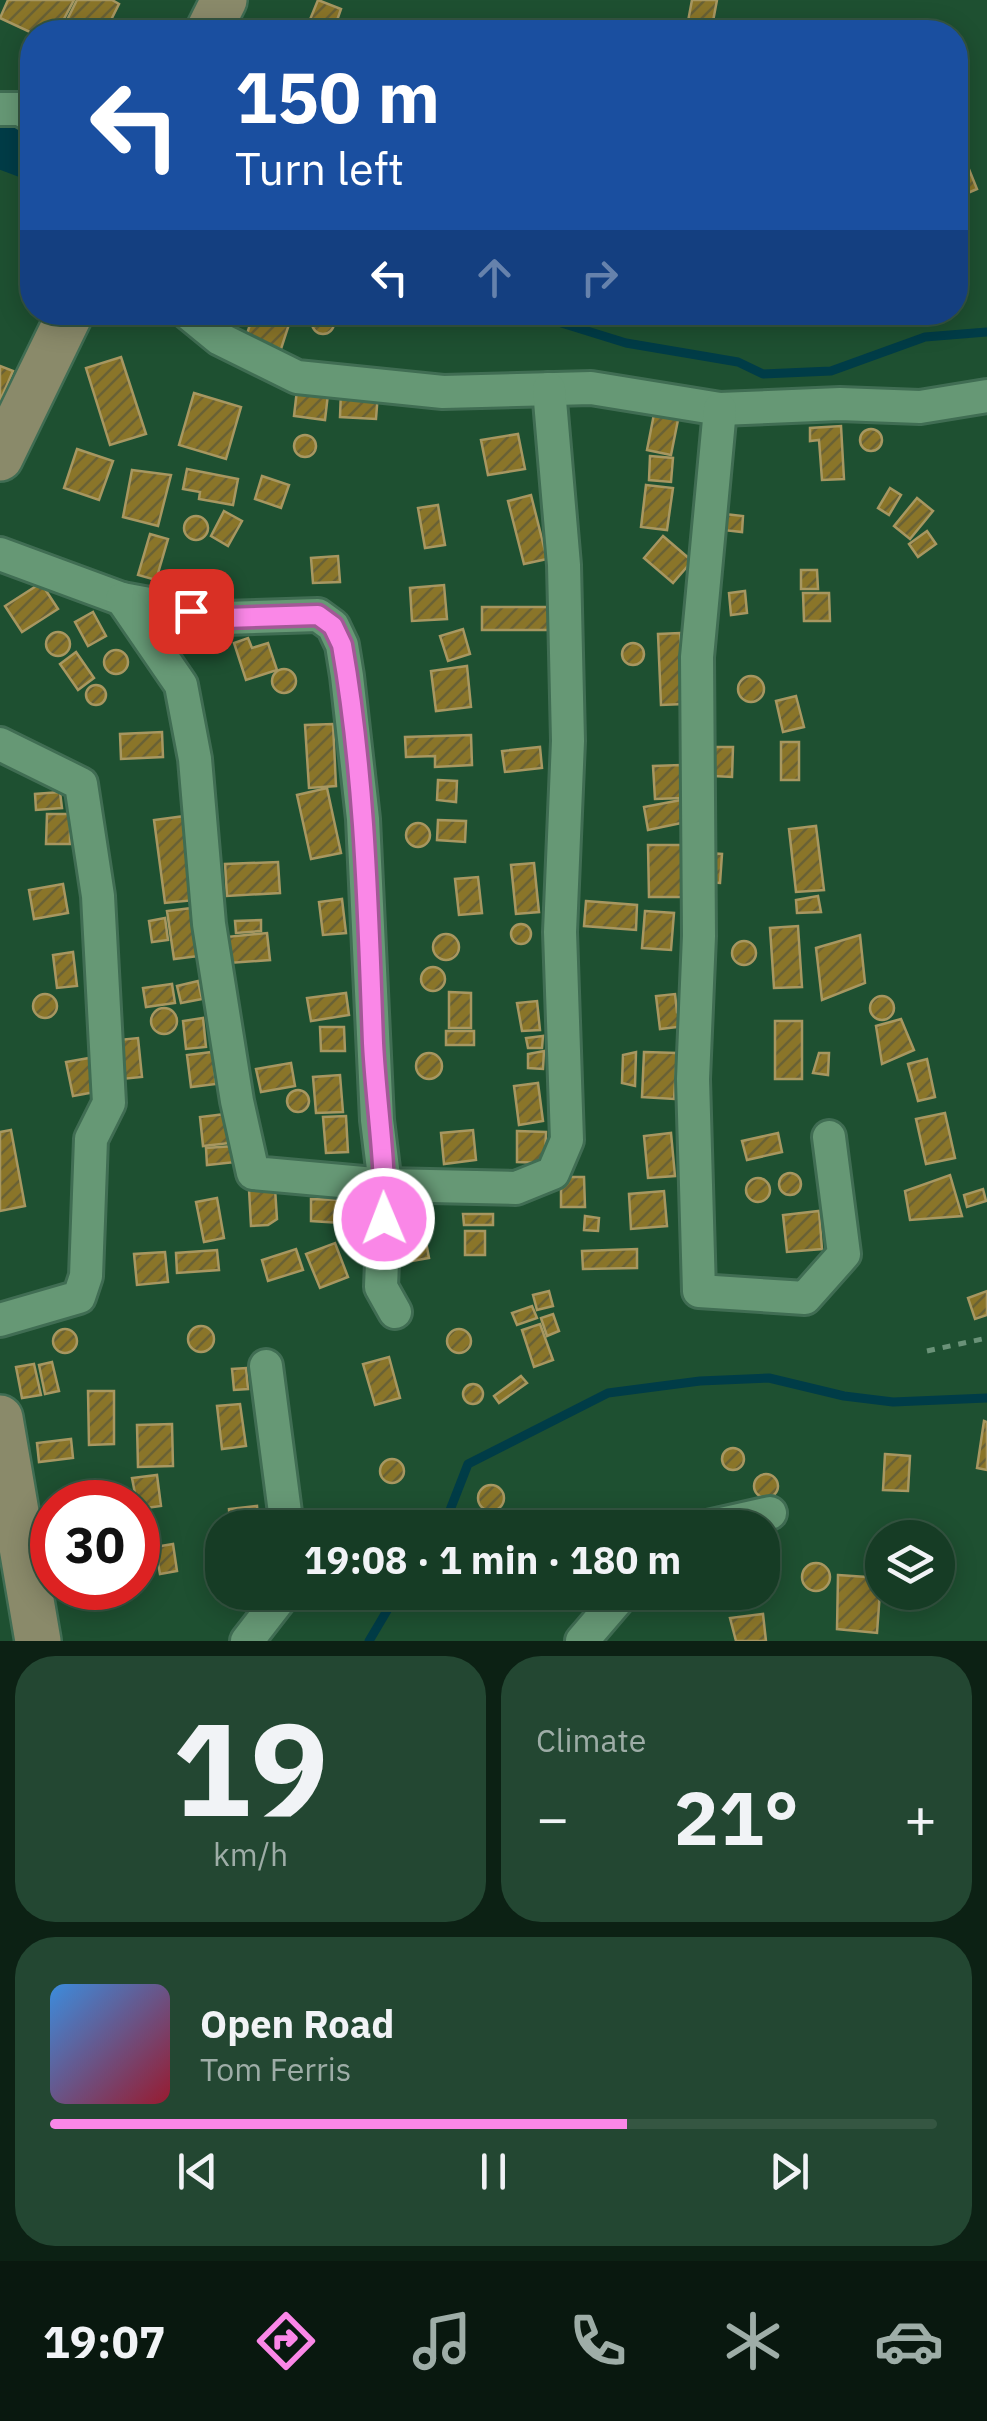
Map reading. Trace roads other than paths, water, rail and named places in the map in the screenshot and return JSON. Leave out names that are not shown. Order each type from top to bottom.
[{"type":"main road","points":[[0,458],[66,325]]},
{"type":"main road","points":[[0,1418],[38,1641]]},
{"type":"street","points":[[203,325],[220,339],[297,378],[443,392],[591,388],[720,408],[840,404],[920,407],[987,396]]},
{"type":"street","points":[[122,599],[181,685],[195,759],[208,924],[253,1173],[385,1185],[516,1188],[552,1173],[567,1140],[560,932],[568,741],[564,565],[549,390]]},
{"type":"street","points":[[720,408],[696,656],[699,936],[693,1079],[699,1292],[804,1298],[844,1254],[830,1136]]},
{"type":"street","points":[[0,554],[122,599],[225,618],[318,615],[333,626],[342,645],[347,676],[363,819],[377,1120],[385,1185],[382,1288],[394,1312]]},
{"type":"street","points":[[0,744],[81,784],[98,896],[109,1102],[91,1139],[86,1276],[79,1297],[0,1320]]},
{"type":"street","points":[[266,1366],[286,1510]]},
{"type":"street","points":[[247,1641],[271,1610]]},
{"type":"street","points":[[582,1641],[609,1610]]},
{"type":"waterway","points":[[0,143],[20,150]]},
{"type":"waterway","points":[[568,325],[626,343],[738,362],[763,374],[831,371],[925,337],[987,332]]},
{"type":"waterway","points":[[450,1510],[468,1464],[608,1393],[700,1381],[769,1378],[844,1396],[893,1402],[987,1398]]},
{"type":"waterway","points":[[369,1641],[387,1610]]}]
